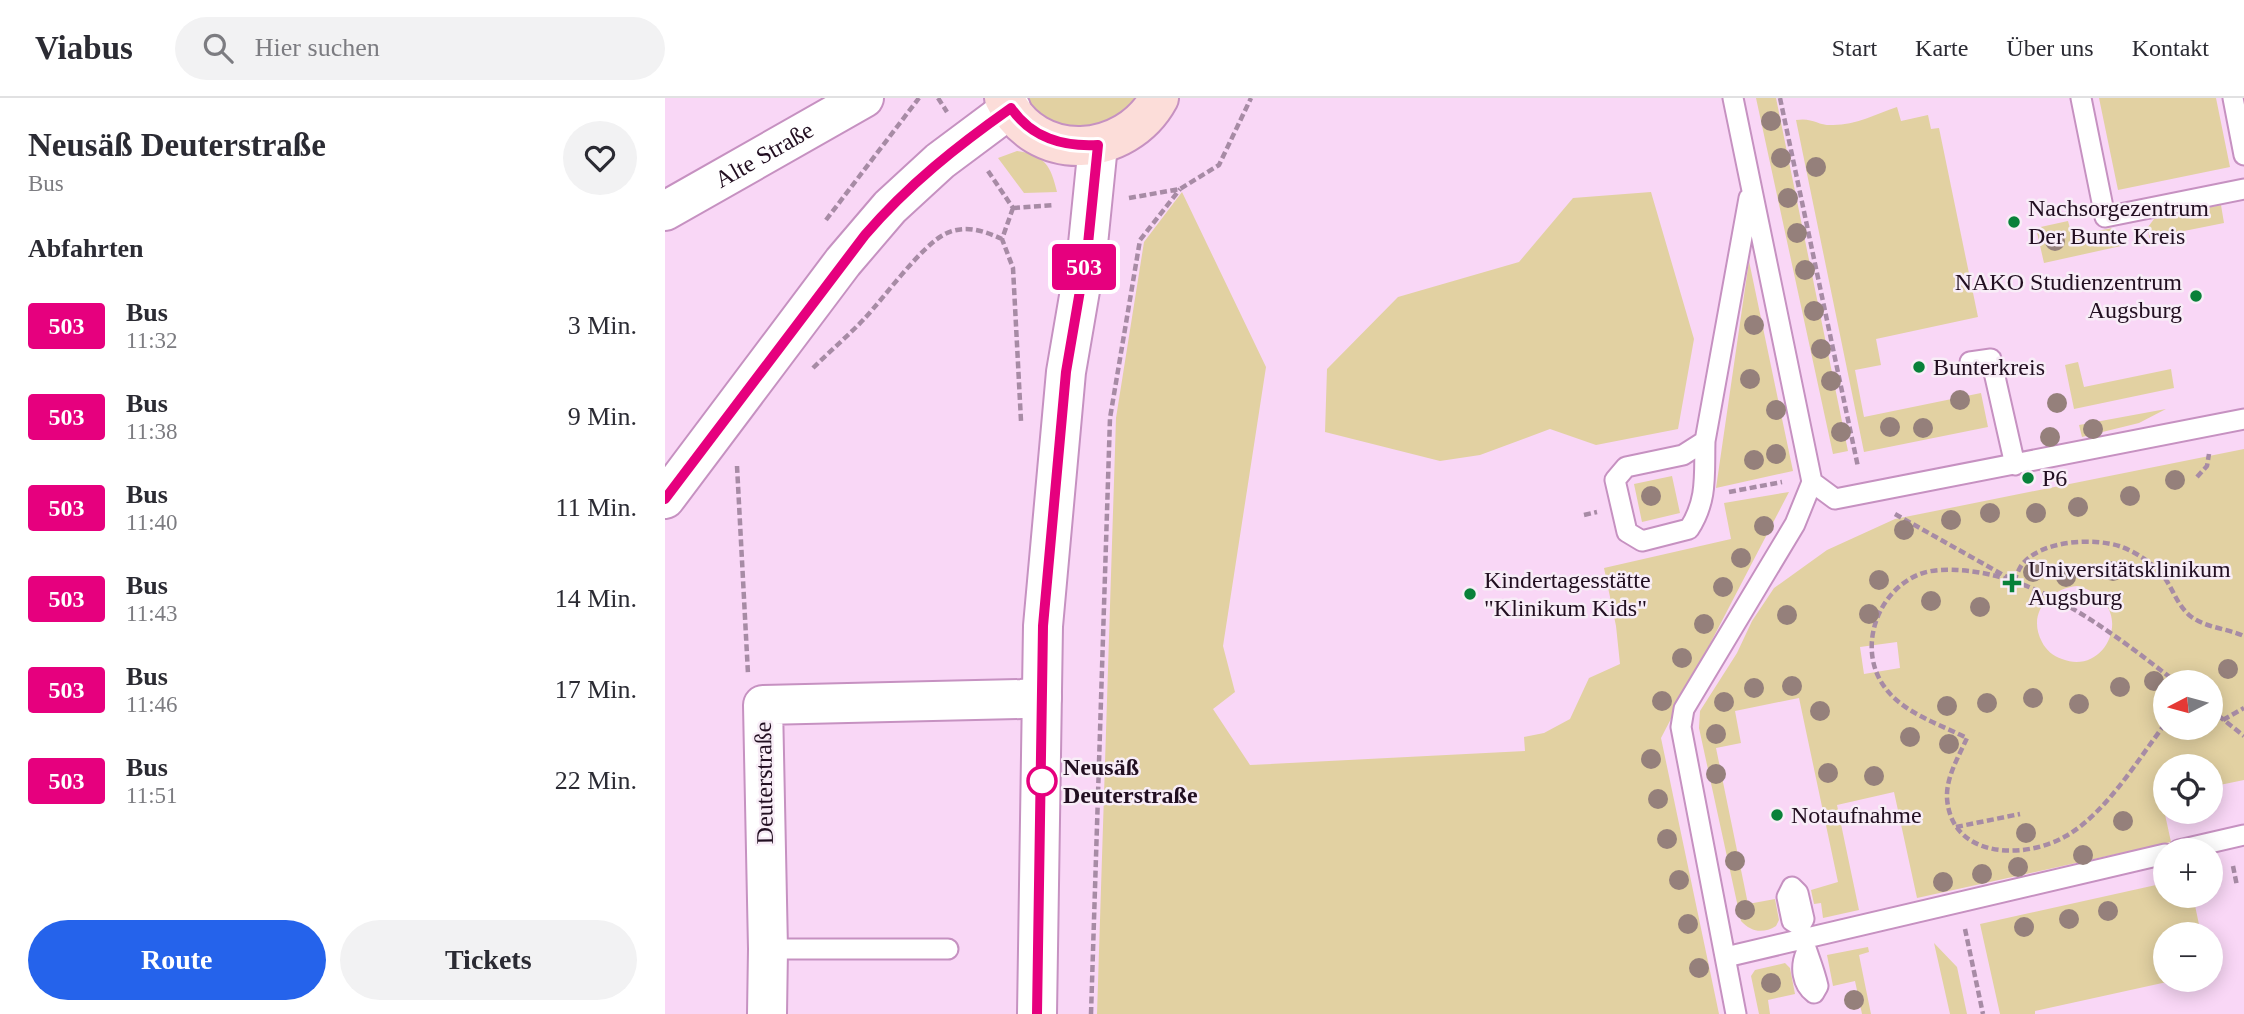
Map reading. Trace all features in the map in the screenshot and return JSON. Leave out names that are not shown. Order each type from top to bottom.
[{"type":"main road","points":[[1007,103],[1019,120],[1036,133],[1055,142],[1076,146],[1098,145],[1119,138],[1137,127],[1152,111],[1159,98]]},
{"type":"street","name":"Alte Straße","points":[[665,211],[864,98]]},
{"type":"street","points":[[665,499],[843,262],[890,206],[1007,103]]},
{"type":"street","points":[[1037,1014],[1043,626],[1066,372],[1093,202],[1098,145]]},
{"type":"street","name":"Deuterstraße","points":[[767,1014],[763,705],[1042,697]]},
{"type":"lane","points":[[1733,98],[1812,482],[1795,524],[1684,709],[1681,727],[1736,1014]]},
{"type":"lane","points":[[2081,98],[2105,217],[2244,189]]},
{"type":"lane","points":[[2233,98],[2244,155]]},
{"type":"lane","points":[[1705,441],[1683,455],[1626,467],[1615,480],[1627,532],[1642,541],[1689,529],[1704,497],[1705,441],[1751,187]]},
{"type":"lane","points":[[1970,362],[1991,359],[2015,465]]},
{"type":"lane","points":[[1812,482],[1835,499],[2244,419]]},
{"type":"lane","points":[[2223,840],[2244,835]]},
{"type":"lane","points":[[1726,957],[2153,857]]},
{"type":"lane","points":[[768,950],[948,949]]},
{"type":"path","points":[[1091,1014],[1110,418],[1140,240],[1180,189],[1219,165],[1251,98]]},
{"type":"path","points":[[1780,98],[1864,494],[1908,523],[2094,621],[2160,670]]},
{"type":"path","points":[[1093,202],[1180,189]]},
{"type":"path","points":[[920,256],[946,234],[966,229],[983,230],[1002,239],[1013,208]]},
{"type":"path","points":[[737,461],[749,684],[763,705]]},
{"type":"path","points":[[1704,497],[1790,481],[1812,482]]},
{"type":"path","points":[[2014,581],[2022,565],[2032,555],[2052,546],[2098,542],[2122,547],[2158,570],[2168,583],[2175,600],[2191,616],[2207,626],[2244,636]]},
{"type":"path","points":[[2014,581],[1955,569],[1920,573],[1895,592],[1875,619],[1871,636],[1873,660],[1878,677],[1887,691],[1920,714],[1968,737],[1952,768],[1947,798],[1955,827],[1971,841],[2005,852],[2033,849],[2064,838],[2089,821],[2153,739]]},
{"type":"path","points":[[2244,708],[2223,720],[2244,736]]},
{"type":"path","points":[[1955,827],[2020,814]]},
{"type":"path","points":[[1960,904],[1983,1014]]},
{"type":"shaded area","points":[[1026,98],[1138,98],[1111,119],[1082,127],[1067,126],[1052,120],[1038,111]]},
{"type":"shaded area","points":[[1756,98],[1776,98],[1848,451],[1833,454]]},
{"type":"shaded area","points":[[2099,98],[2216,98],[2230,167],[2118,190]]},
{"type":"shaded area","points":[[1897,107],[1901,121],[1928,115],[1931,129],[1939,128],[1978,317],[1876,339],[1881,365],[1855,370],[1864,417],[1981,393],[1988,427],[1864,452],[1796,120],[1841,125]]},
{"type":"shaded area","points":[[1017,151],[1034,155],[1045,163],[1057,192],[1024,193],[998,158]]},
{"type":"shaded area","points":[[1182,192],[1266,367],[1223,646],[1235,692],[1213,709],[1250,765],[1525,751],[1524,737],[1544,733],[1570,719],[1589,678],[1620,664],[1616,626],[1604,568],[1731,539],[1724,503],[1789,492],[1661,738],[1719,1014],[1097,1014],[1116,418],[1144,242]]},
{"type":"shaded area","points":[[1651,192],[1694,339],[1678,429],[1596,445],[1550,429],[1480,455],[1440,461],[1325,432],[1327,369],[1398,297],[1519,262],[1573,198]]},
{"type":"shaded area","points":[[2221,205],[2224,223],[2149,238],[2148,227],[2154,219]]},
{"type":"shaded area","points":[[2068,221],[2072,236],[2112,228],[2119,235],[2121,246],[2044,263],[2036,228]]},
{"type":"shaded area","points":[[1749,261],[1793,471],[1716,488]]},
{"type":"shaded area","points":[[2078,362],[2084,387],[2171,369],[2174,388],[2074,409],[2065,365]]},
{"type":"shaded area","points":[[2166,409],[2139,423],[2082,437],[2079,425]]},
{"type":"shaded area","points":[[2244,449],[2244,780],[2223,784],[2223,754],[2153,754],[2153,824],[2167,824],[2170,838],[2153,838],[2153,846],[1917,898],[1894,792],[1837,805],[1859,910],[1823,918],[1821,903],[1814,904],[1811,890],[1838,882],[1799,698],[1735,711],[1741,743],[1716,748],[1748,904],[1775,899],[1779,920],[1771,929],[1753,930],[1741,921],[1699,728],[1700,711],[1774,588],[1827,550],[1895,519]],"holes":[[[2077,586],[2096,595],[2108,607],[2112,621],[2110,636],[2104,648],[2093,658],[2078,662],[2059,658],[2048,650],[2038,632],[2037,622],[2043,605],[2057,592]],[[1897,642],[1900,668],[1864,674],[1860,647]]]},
{"type":"shaded area","points":[[1672,476],[1680,513],[1642,522],[1634,484]]},
{"type":"shaded area","points":[[2153,886],[2153,908],[2196,908],[2198,922],[2153,922],[2153,985],[2035,1011],[2035,1014],[2000,1014],[1980,924]]},
{"type":"shaded area","points":[[1934,943],[1957,967],[1967,1014],[1950,1014]]},
{"type":"shaded area","points":[[1868,947],[1869,952],[1859,955],[1871,1014],[1862,1014],[1855,981],[1833,986],[1827,955]]},
{"type":"shaded area","points":[[1785,963],[1790,968],[1795,994],[1768,1000],[1770,1014],[1759,1014],[1751,976],[1755,970]]},
{"type":"bus line","name":"503","points":[[665,499],[843,262],[890,206],[940,161],[1011,108],[1019,120],[1036,133],[1055,142],[1076,146],[1098,145],[1088,244],[1066,372],[1043,626],[1037,1014]]},
{"type":"place","name":"Nachsorgezentrum Der Bunte Kreis","points":[[2014,222]]},
{"type":"place","name":"NAKO Studienzentrum Augsburg","points":[[2196,296]]},
{"type":"place","name":"Bunterkreis","points":[[1919,367]]},
{"type":"place","name":"P6","points":[[2028,478]]},
{"type":"place","name":"Universitätsklinikum Augsburg","points":[[2012,583]]},
{"type":"place","name":"Kindertagesstätte \"Klinikum Kids\"","points":[[1470,594]]},
{"type":"place","name":"Neusäß Deuterstraße","points":[[1042,781]]},
{"type":"place","name":"Notaufnahme","points":[[1777,815]]}]
